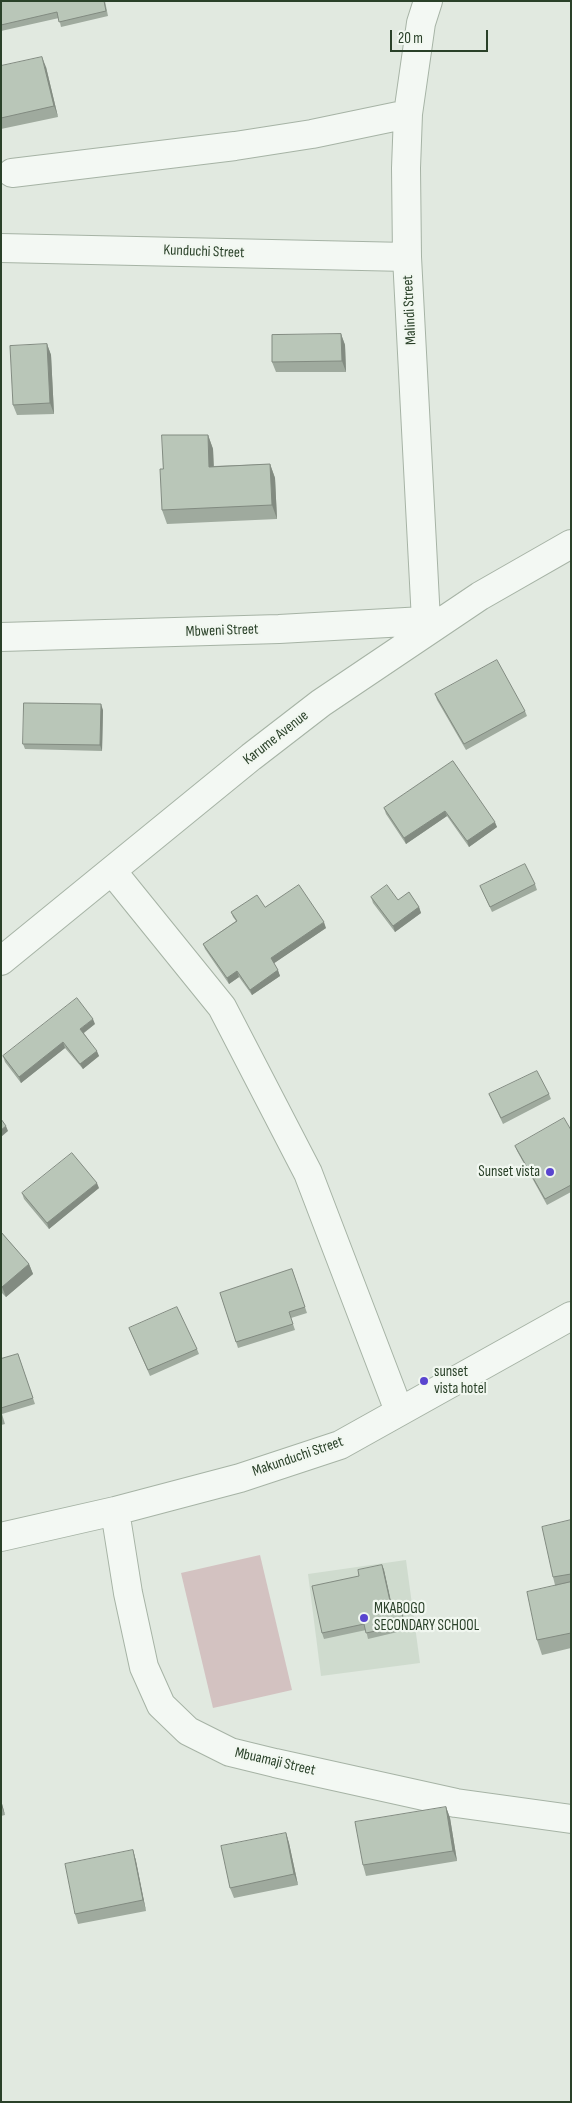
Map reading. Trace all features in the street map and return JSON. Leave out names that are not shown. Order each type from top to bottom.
[{"type":"street","name":"Malindi Street","points":[[428,1],[421,23],[408,114],[408,257],[435,621]]},
{"type":"street","points":[[12,173],[235,146],[312,134],[408,114]]},
{"type":"street","name":"Kunduchi Street","points":[[1,248],[408,257]]},
{"type":"street","name":"Karume Avenue","points":[[1,961],[321,703],[435,621],[571,544]]},
{"type":"street","name":"Mbweni Street","points":[[1,637],[280,629],[435,621]]},
{"type":"street","points":[[112,871],[222,1007],[308,1173],[399,1411]]},
{"type":"street","name":"Makunduchi Street","points":[[1,1537],[115,1511],[240,1478],[340,1445],[571,1316]]},
{"type":"street","name":"Mbuamaji Street","points":[[115,1511],[128,1593],[144,1667],[161,1705],[188,1731],[230,1752],[275,1763],[456,1803],[571,1819]]},
{"type":"shaded area","points":[[260,1555],[292,1690],[213,1708],[181,1573]]},
{"type":"shaded area","name":"MKABOGO SECONDARY SCHOOL","points":[[406,1560],[420,1663],[321,1676],[308,1574]]},
{"type":"building","points":[[1,1],[104,1],[106,11],[59,22],[57,12],[1,25]]},
{"type":"building","points":[[42,57],[54,106],[1,118],[1,66]]},
{"type":"building","points":[[341,334],[342,361],[272,362],[272,335]]},
{"type":"building","points":[[47,344],[50,403],[13,405],[10,346]]},
{"type":"building","points":[[162,435],[208,435],[209,467],[270,464],[272,505],[162,510],[160,469],[163,469]]},
{"type":"building","points":[[497,660],[525,711],[464,744],[435,694]]},
{"type":"building","points":[[24,703],[101,704],[100,745],[23,744]]},
{"type":"building","points":[[453,761],[495,822],[467,841],[445,811],[404,838],[384,808]]},
{"type":"building","points":[[525,864],[535,884],[490,907],[480,886]]},
{"type":"building","points":[[299,885],[324,922],[271,958],[278,970],[250,990],[237,971],[227,978],[203,944],[237,921],[231,912],[257,895],[265,907]]},
{"type":"building","points":[[387,885],[398,900],[409,892],[419,907],[393,926],[371,897]]},
{"type":"building","points":[[77,998],[93,1019],[80,1029],[97,1051],[80,1064],[63,1042],[19,1077],[3,1056]]},
{"type":"building","points":[[537,1071],[549,1094],[501,1118],[489,1094]]},
{"type":"building","points":[[564,1118],[571,1130],[571,1185],[545,1199],[515,1146]]},
{"type":"building","points":[[1,1119],[6,1126],[1,1130]]},
{"type":"building","points":[[72,1153],[97,1183],[47,1223],[22,1193]]},
{"type":"building","points":[[1,1232],[29,1264],[2,1287],[1,1286]]},
{"type":"building","points":[[292,1269],[305,1307],[289,1312],[293,1324],[236,1342],[220,1293]]},
{"type":"building","points":[[177,1307],[197,1349],[148,1370],[129,1328]]},
{"type":"building","points":[[18,1354],[33,1398],[1,1408],[1,1359]]},
{"type":"building","points":[[571,1520],[571,1574],[553,1577],[542,1527]]},
{"type":"building","points":[[382,1565],[392,1610],[401,1608],[404,1625],[366,1633],[364,1624],[322,1633],[312,1586],[359,1576],[358,1570]]},
{"type":"building","points":[[571,1582],[571,1633],[537,1640],[527,1592]]},
{"type":"building","points":[[446,1807],[453,1851],[363,1865],[355,1822]]},
{"type":"building","points":[[286,1833],[294,1874],[230,1888],[221,1846]]},
{"type":"building","points":[[133,1850],[143,1900],[75,1914],[65,1864]]},
{"type":"place","name":"Sunset vista","points":[[550,1172]]},
{"type":"place","name":"sunset vista hotel","points":[[424,1381]]},
{"type":"place","name":"MKABOGO SECONDARY SCHOOL","points":[[364,1618]]}]
